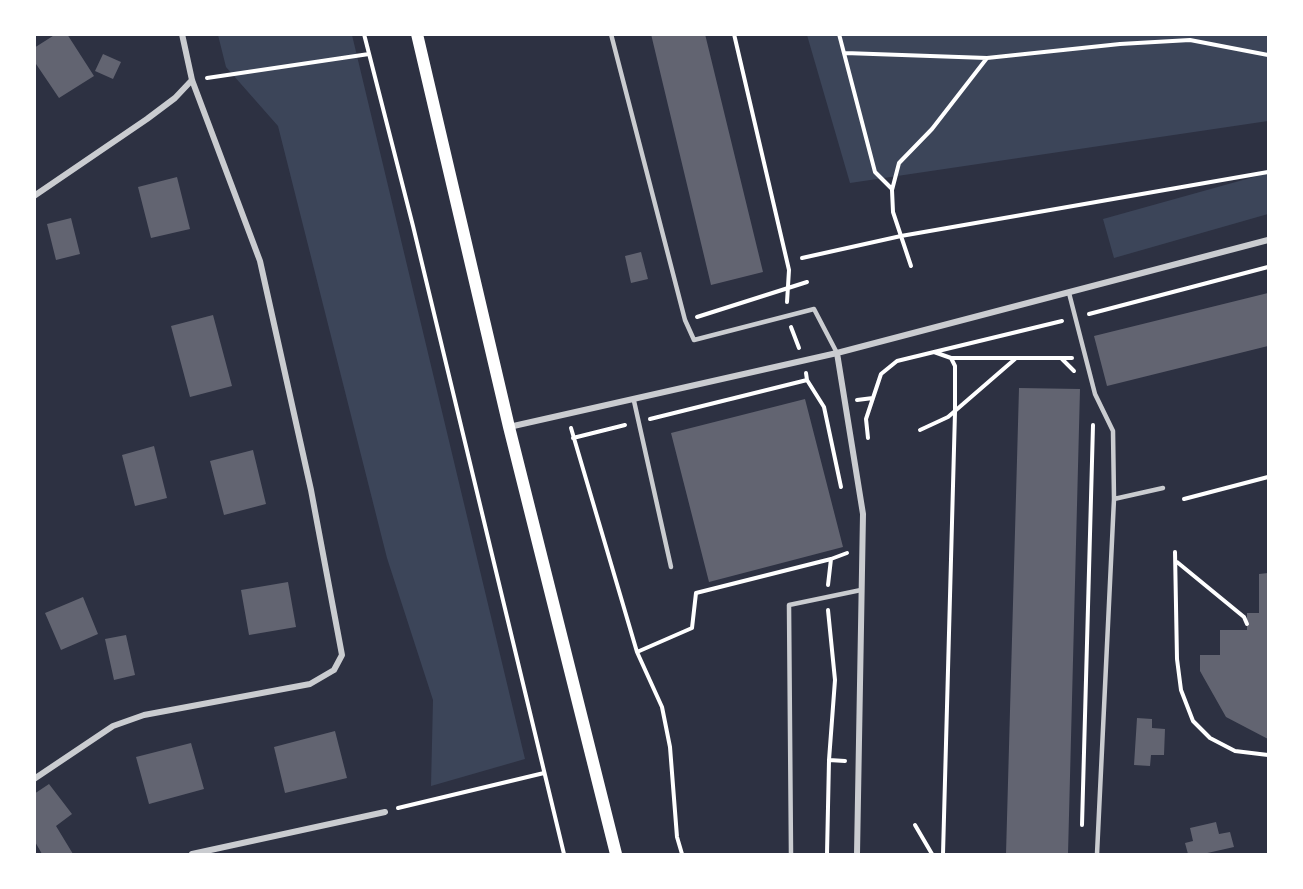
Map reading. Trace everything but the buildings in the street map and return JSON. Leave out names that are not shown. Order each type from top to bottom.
[{"type":"main road","points":[[417,34],[509,427],[616,855]]},
{"type":"street","points":[[34,779],[113,726],[144,715],[309,684],[334,670],[342,655],[260,261],[192,80],[182,34]]},
{"type":"street","points":[[34,196],[147,120],[175,98],[192,80]]},
{"type":"street","points":[[509,427],[837,353],[1269,240]]},
{"type":"street","points":[[837,353],[863,514],[857,855]]},
{"type":"street","points":[[192,855],[385,812]]},
{"type":"lane","points":[[611,34],[685,320],[694,340],[814,309],[837,353]]},
{"type":"lane","points":[[1070,292],[1095,394],[1113,431],[1114,499],[1097,855]]},
{"type":"lane","points":[[634,400],[671,567]]},
{"type":"lane","points":[[1114,499],[1163,488]]},
{"type":"lane","points":[[791,855],[789,605],[861,590]]},
{"type":"path","points":[[364,34],[564,855]]},
{"type":"path","points":[[734,34],[789,270],[787,315],[807,380],[824,407],[843,495]]},
{"type":"path","points":[[840,34],[875,172],[892,190]]},
{"type":"path","points":[[845,53],[987,58],[1120,44],[1190,40],[1269,55]]},
{"type":"path","points":[[192,80],[369,54]]},
{"type":"path","points":[[910,266],[893,212],[892,190],[899,163],[932,129],[987,58]]},
{"type":"path","points":[[802,258],[901,236],[1269,172]]},
{"type":"path","points":[[1077,317],[1269,267]]},
{"type":"path","points":[[685,320],[807,282]]},
{"type":"path","points":[[824,407],[873,398],[881,374],[897,361],[1065,320],[1068,329]]},
{"type":"path","points":[[934,352],[951,358],[1078,358],[1075,348]]},
{"type":"path","points":[[943,855],[955,412],[955,366],[951,358]]},
{"type":"path","points":[[920,430],[955,412],[1016,359]]},
{"type":"path","points":[[573,438],[807,380]]},
{"type":"path","points":[[568,415],[636,652],[662,707],[670,747],[677,837],[682,855]]},
{"type":"path","points":[[1082,831],[1093,424]]},
{"type":"path","points":[[1184,499],[1269,477]]},
{"type":"path","points":[[831,560],[849,553],[848,541]]},
{"type":"path","points":[[1175,552],[1177,562],[1177,659],[1181,690],[1193,721],[1210,738],[1235,751],[1269,755]]},
{"type":"path","points":[[1177,562],[1244,617],[1248,624]]},
{"type":"path","points":[[636,652],[692,628]]},
{"type":"path","points":[[385,812],[544,773]]},
{"type":"path","points":[[915,825],[932,855]]},
{"type":"shaded area","points":[[218,35],[352,35],[525,759],[431,786],[433,700],[387,558],[278,126],[226,67]]},
{"type":"shaded area","points":[[807,35],[1268,35],[1268,121],[850,183]]},
{"type":"shaded area","points":[[1268,173],[1268,214],[1114,258],[1103,219]]}]
